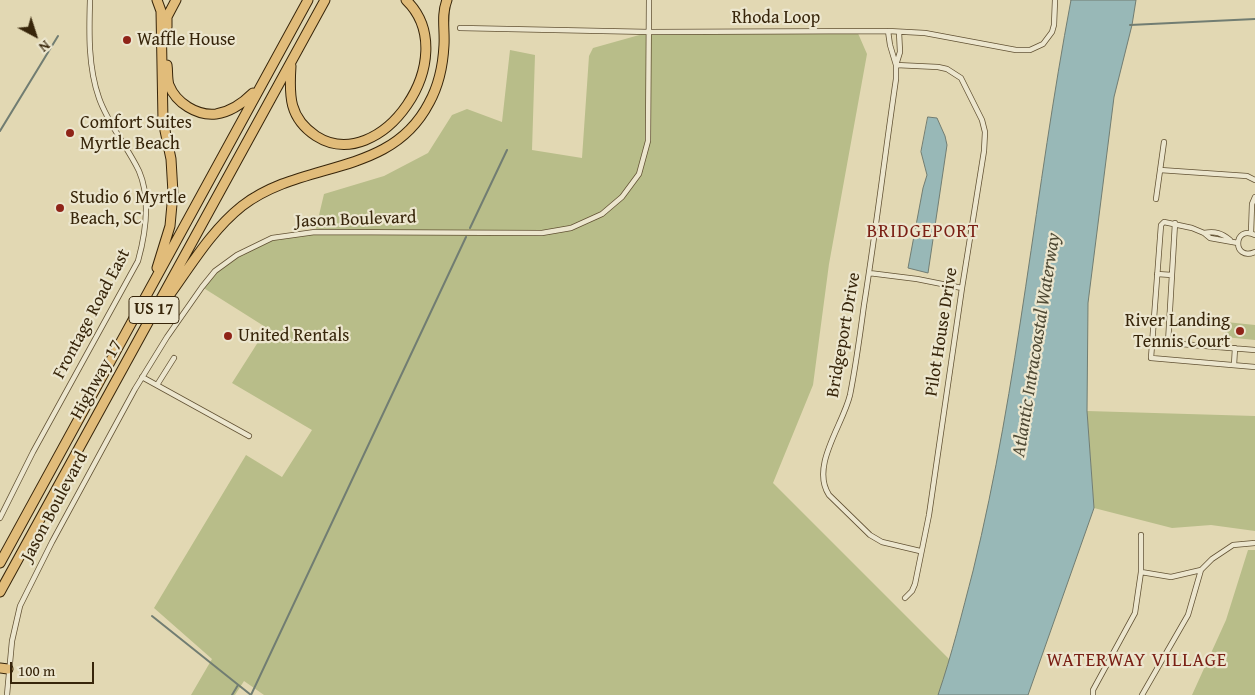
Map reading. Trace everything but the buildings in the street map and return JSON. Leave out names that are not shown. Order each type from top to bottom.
[{"type":"highway","points":[[150,290],[170,226],[173,193],[171,159],[163,121],[161,11],[157,0]]},
{"type":"highway","points":[[176,0],[167,17],[167,63],[168,82],[178,100],[198,111],[215,114],[246,100],[260,86]]},
{"type":"highway","name":"Highway 17","points":[[0,563],[308,0]]},
{"type":"highway","name":"Highway 17","points":[[0,592],[142,330],[325,0]]},
{"type":"highway","points":[[291,63],[290,86],[292,108],[300,122],[324,141],[345,145],[368,140],[389,126],[407,106],[426,63],[427,47],[420,18],[406,0]]},
{"type":"highway","points":[[142,330],[209,240],[242,206],[265,192],[298,177],[366,158],[382,151],[397,142],[410,129],[429,104],[439,79],[444,43],[444,7],[447,0]]},
{"type":"street","name":"Frontage Road East","points":[[0,518],[33,452],[138,261],[145,236],[146,209],[143,182],[98,98],[93,76],[90,0]]},
{"type":"street","name":"Jason Boulevard","points":[[7,695],[4,669],[20,606],[81,487],[142,377],[177,322],[215,271],[237,255],[272,238],[315,232],[542,233],[571,228],[602,214],[622,197],[638,174],[648,141],[649,0]]},
{"type":"street","name":"Rhoda Loop","points":[[460,28],[650,32],[888,31],[951,37],[1030,50],[1043,44],[1052,32],[1055,0]]},
{"type":"street","name":"Bridgeport Drive","points":[[888,31],[896,65],[896,79],[869,273],[847,405],[824,460],[822,480],[824,488],[829,495],[870,535],[882,542],[920,551]]},
{"type":"street","name":"Bridgeport Drive","points":[[896,65],[900,52],[900,32]]},
{"type":"street","name":"Pilot House Drive","points":[[896,65],[938,67],[955,73],[961,78],[967,88],[982,120],[985,132],[984,151],[929,515],[920,551],[915,584],[912,591],[905,598]]},
{"type":"street","points":[[1156,199],[1164,142]]},
{"type":"street","points":[[1160,170],[1247,176],[1255,180]]},
{"type":"street","points":[[1255,198],[1252,204],[1253,234],[1242,235],[1238,243],[1239,249],[1244,253],[1255,252]]},
{"type":"street","points":[[1238,243],[1230,240],[1221,241],[1210,238],[1204,233],[1175,223],[1164,222],[1160,225],[1151,358],[1153,360],[1255,367]]},
{"type":"street","points":[[1168,343],[1175,223]]},
{"type":"street","points":[[869,273],[917,279],[962,288]]},
{"type":"street","points":[[1157,274],[1172,275]]},
{"type":"street","points":[[1152,342],[1255,350]]},
{"type":"street","points":[[1234,348],[1234,365]]},
{"type":"street","points":[[157,385],[174,358]]},
{"type":"street","points":[[142,377],[249,436]]},
{"type":"street","points":[[1093,695],[1093,690],[1135,613],[1141,572],[1141,535]]},
{"type":"street","points":[[1142,695],[1188,615],[1201,570],[1212,559],[1233,545],[1255,543]]},
{"type":"street","points":[[1141,572],[1171,577],[1201,570]]},
{"type":"green space","points":[[857,31],[867,54],[829,264],[813,385],[773,483],[950,660],[938,695],[264,695],[244,681],[235,695],[191,695],[212,659],[154,608],[246,455],[282,477],[312,430],[232,383],[267,328],[202,287],[209,279],[252,246],[272,238],[315,232],[324,194],[384,176],[428,153],[452,115],[467,109],[502,122],[510,50],[535,55],[532,150],[582,158],[589,56],[593,48],[650,32]]},
{"type":"green space","name":"River Landing Tennis Court","points":[[1226,322],[1255,325],[1255,340],[1225,337]]},
{"type":"green space","points":[[1087,411],[1255,416],[1255,531],[1211,525],[1172,528],[1094,508]]},
{"type":"green space","points":[[1248,550],[1255,550],[1255,695],[1192,695],[1226,620]]},
{"type":"water","name":"Atlantic Intracoastal Waterway","points":[[1071,0],[1136,0],[1132,25],[1114,97],[1088,303],[1087,411],[1094,508],[1028,695],[938,695],[973,571],[1003,429],[1058,71]]},
{"type":"water","points":[[928,117],[937,118],[947,145],[928,273],[908,268],[927,175],[921,152]]},
{"type":"waterway","points":[[1130,25],[1255,19]]},
{"type":"waterway","points":[[0,131],[58,36]]},
{"type":"waterway","points":[[470,228],[507,150]]},
{"type":"waterway","points":[[251,695],[466,237]]},
{"type":"waterway","points":[[152,616],[251,695]]},
{"type":"waterway","points":[[232,695],[238,685]]},
{"type":"place","name":"Waffle House","points":[[127,40]]},
{"type":"place","name":"Comfort Suites Myrtle Beach","points":[[70,133]]},
{"type":"place","name":"Studio 6 Myrtle Beach, SC","points":[[60,208]]},
{"type":"place","name":"River Landing Tennis Court","points":[[1240,331]]},
{"type":"place","name":"United Rentals","points":[[228,336]]},
{"type":"district","name":"BRIDGEPORT","points":[[923,232]]},
{"type":"district","name":"WATERWAY VILLAGE","points":[[1137,661]]}]
